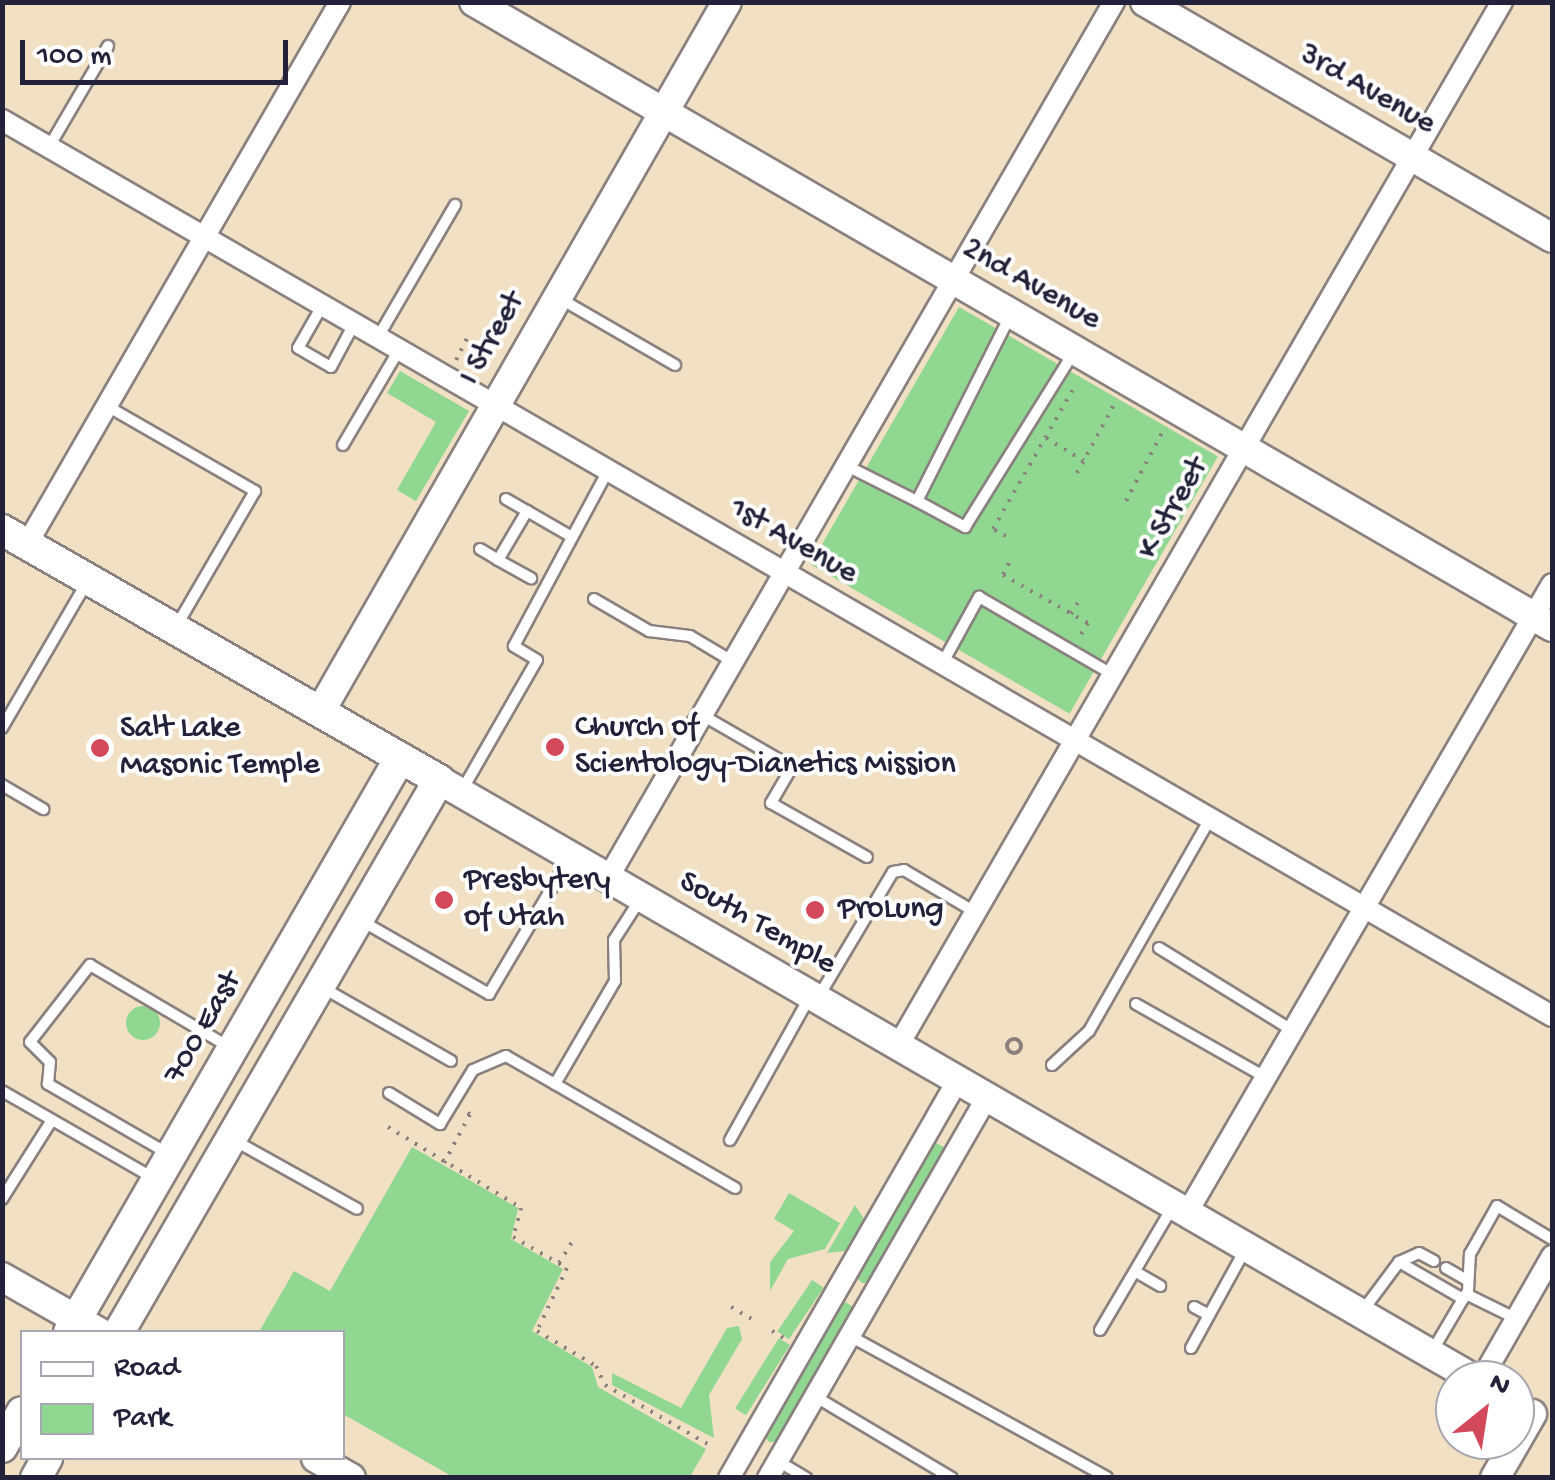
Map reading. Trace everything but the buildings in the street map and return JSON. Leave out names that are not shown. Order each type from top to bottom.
[{"type":"main road","name":"South Temple","points":[[15,537],[450,786]]},
{"type":"main road","name":"700 East","points":[[82,1328],[164,1167],[400,758]]},
{"type":"main road","points":[[119,1330],[358,919],[450,786]]},
{"type":"main road","points":[[2,1447],[20,1416]]},
{"type":"street","points":[[15,537],[106,406],[340,2]]},
{"type":"street","name":"2nd Avenue","points":[[474,2],[1543,622]]},
{"type":"street","name":"I Street","points":[[320,712],[727,2]]},
{"type":"street","points":[[608,878],[1114,2]]},
{"type":"street","name":"3rd Avenue","points":[[1146,2],[1552,238]]},
{"type":"street","name":"K Street","points":[[898,1046],[1502,2]]},
{"type":"street","name":"1st Avenue","points":[[2,120],[1552,1016]]},
{"type":"street","points":[[1180,1209],[1543,622],[1552,584]]},
{"type":"street","name":"South Temple","points":[[450,786],[1442,1360]]},
{"type":"street","points":[[729,1478],[958,1080]]},
{"type":"street","points":[[749,1443],[773,1469],[987,1097]]},
{"type":"street","points":[[1490,1360],[1552,1256]]},
{"type":"street","points":[[2,1276],[82,1328]]},
{"type":"street","points":[[843,1281],[872,1297]]},
{"type":"street","points":[[320,1460],[351,1478]]},
{"type":"lane","points":[[49,147],[108,46]]},
{"type":"lane","points":[[378,337],[455,204]]},
{"type":"lane","points":[[557,298],[675,365]]},
{"type":"lane","points":[[322,306],[301,342],[334,362],[354,324]]},
{"type":"lane","points":[[917,501],[1010,314]]},
{"type":"lane","points":[[343,446],[399,350]]},
{"type":"lane","points":[[846,465],[965,527],[1075,351]]},
{"type":"lane","points":[[106,406],[256,491],[175,629]]},
{"type":"lane","points":[[450,786],[537,660],[514,646],[609,469]]},
{"type":"lane","points":[[506,500],[572,538]]},
{"type":"lane","points":[[498,560],[526,511]]},
{"type":"lane","points":[[480,549],[531,578]]},
{"type":"lane","points":[[2,728],[88,579]]},
{"type":"lane","points":[[942,664],[979,597],[1113,675]]},
{"type":"lane","points":[[594,599],[649,632],[690,636],[733,662]]},
{"type":"lane","points":[[702,715],[792,767],[772,803],[867,857]]},
{"type":"lane","points":[[2,786],[43,809]]},
{"type":"lane","points":[[1052,1065],[1089,1032],[1210,819]]},
{"type":"lane","points":[[358,919],[489,994],[571,856]]},
{"type":"lane","points":[[730,1140],[892,872],[904,870],[975,912]]},
{"type":"lane","points":[[555,1084],[614,981],[614,940],[641,897]]},
{"type":"lane","points":[[1159,948],[1292,1030]]},
{"type":"lane","points":[[164,1167],[48,1084],[50,1062],[31,1049],[68,982],[90,965],[232,1049]]},
{"type":"lane","points":[[319,986],[451,1060]]},
{"type":"lane","points":[[1136,1004],[1265,1077]]},
{"type":"lane","points":[[389,1093],[440,1124],[473,1070],[506,1056],[735,1188]]},
{"type":"lane","points":[[2,1091],[52,1120],[164,1167]]},
{"type":"lane","points":[[2,1199],[52,1120]]},
{"type":"lane","points":[[232,1138],[357,1209]]},
{"type":"lane","points":[[1431,1354],[1466,1290],[1470,1254],[1497,1206],[1552,1239]]},
{"type":"lane","points":[[1100,1330],[1180,1209]]},
{"type":"lane","points":[[1192,1348],[1246,1247]]},
{"type":"lane","points":[[1360,1314],[1399,1262],[1418,1253],[1434,1261]]},
{"type":"lane","points":[[1399,1262],[1466,1290],[1516,1318]]},
{"type":"lane","points":[[1446,1268],[1466,1290]]},
{"type":"lane","points":[[1136,1272],[1160,1286]]},
{"type":"lane","points":[[1194,1307],[1209,1315]]},
{"type":"lane","points":[[850,1336],[1107,1477]]},
{"type":"lane","points":[[815,1396],[952,1478]]},
{"type":"lane","points":[[773,1469],[806,1478]]},
{"type":"path","points":[[454,364],[470,333]]},
{"type":"path","points":[[1076,473],[1127,382]]},
{"type":"path","points":[[1006,536],[994,530],[1075,386]]},
{"type":"path","points":[[1126,502],[1175,410]]},
{"type":"path","points":[[1046,438],[1084,460]]},
{"type":"path","points":[[1009,563],[1002,575],[1088,624],[1078,640],[1094,651]]},
{"type":"path","points":[[1071,614],[1078,602]]},
{"type":"path","points":[[1006,1060],[1010,1052],[1008,1042],[1022,1033]]},
{"type":"path","points":[[1010,1052],[1021,1049],[1018,1039]]},
{"type":"path","points":[[444,1164],[470,1114],[462,1110]]},
{"type":"path","points":[[388,1127],[521,1208],[528,1206]]},
{"type":"path","points":[[521,1208],[513,1238],[566,1268],[537,1331],[596,1366],[605,1385],[713,1447]]},
{"type":"path","points":[[559,1264],[572,1242]]},
{"type":"path","points":[[731,1307],[755,1321]]},
{"type":"path","points":[[772,1332],[790,1342]]},
{"type":"green space","points":[[959,307],[1218,456],[1069,714],[811,564]]},
{"type":"green space","points":[[400,371],[469,411],[416,501],[397,490],[436,422],[387,393]]},
{"type":"green space","points":[[143,1006],[155,1011],[160,1023],[155,1035],[143,1040],[131,1035],[126,1023],[131,1011]]},
{"type":"green space","points":[[932,1141],[948,1149],[871,1283],[862,1283],[856,1277]]},
{"type":"green space","points":[[412,1147],[518,1208],[511,1239],[563,1269],[532,1331],[592,1367],[598,1387],[706,1449],[690,1477],[453,1477],[345,1415],[345,1330],[260,1330],[294,1271],[330,1291]]},
{"type":"green space","points":[[789,1193],[840,1223],[825,1249],[788,1259],[770,1291],[770,1262],[794,1231],[774,1219]]},
{"type":"green space","points":[[855,1205],[864,1219],[845,1251],[827,1253]]},
{"type":"green space","points":[[812,1280],[824,1288],[789,1339],[777,1331]]},
{"type":"green space","points":[[842,1300],[855,1308],[780,1442],[769,1442],[764,1435]]},
{"type":"green space","points":[[739,1326],[742,1339],[709,1395],[714,1438],[612,1385],[612,1373],[681,1408],[727,1328]]},
{"type":"green space","points":[[779,1338],[790,1345],[746,1415],[735,1408]]},
{"type":"place","name":"Church of Scientology-Dianetics Mission","points":[[555,747]]},
{"type":"place","name":"Salt Lake Masonic Temple","points":[[100,748]]},
{"type":"place","name":"Presbytery of Utah","points":[[444,900]]},
{"type":"place","name":"ProLung","points":[[815,910]]}]
